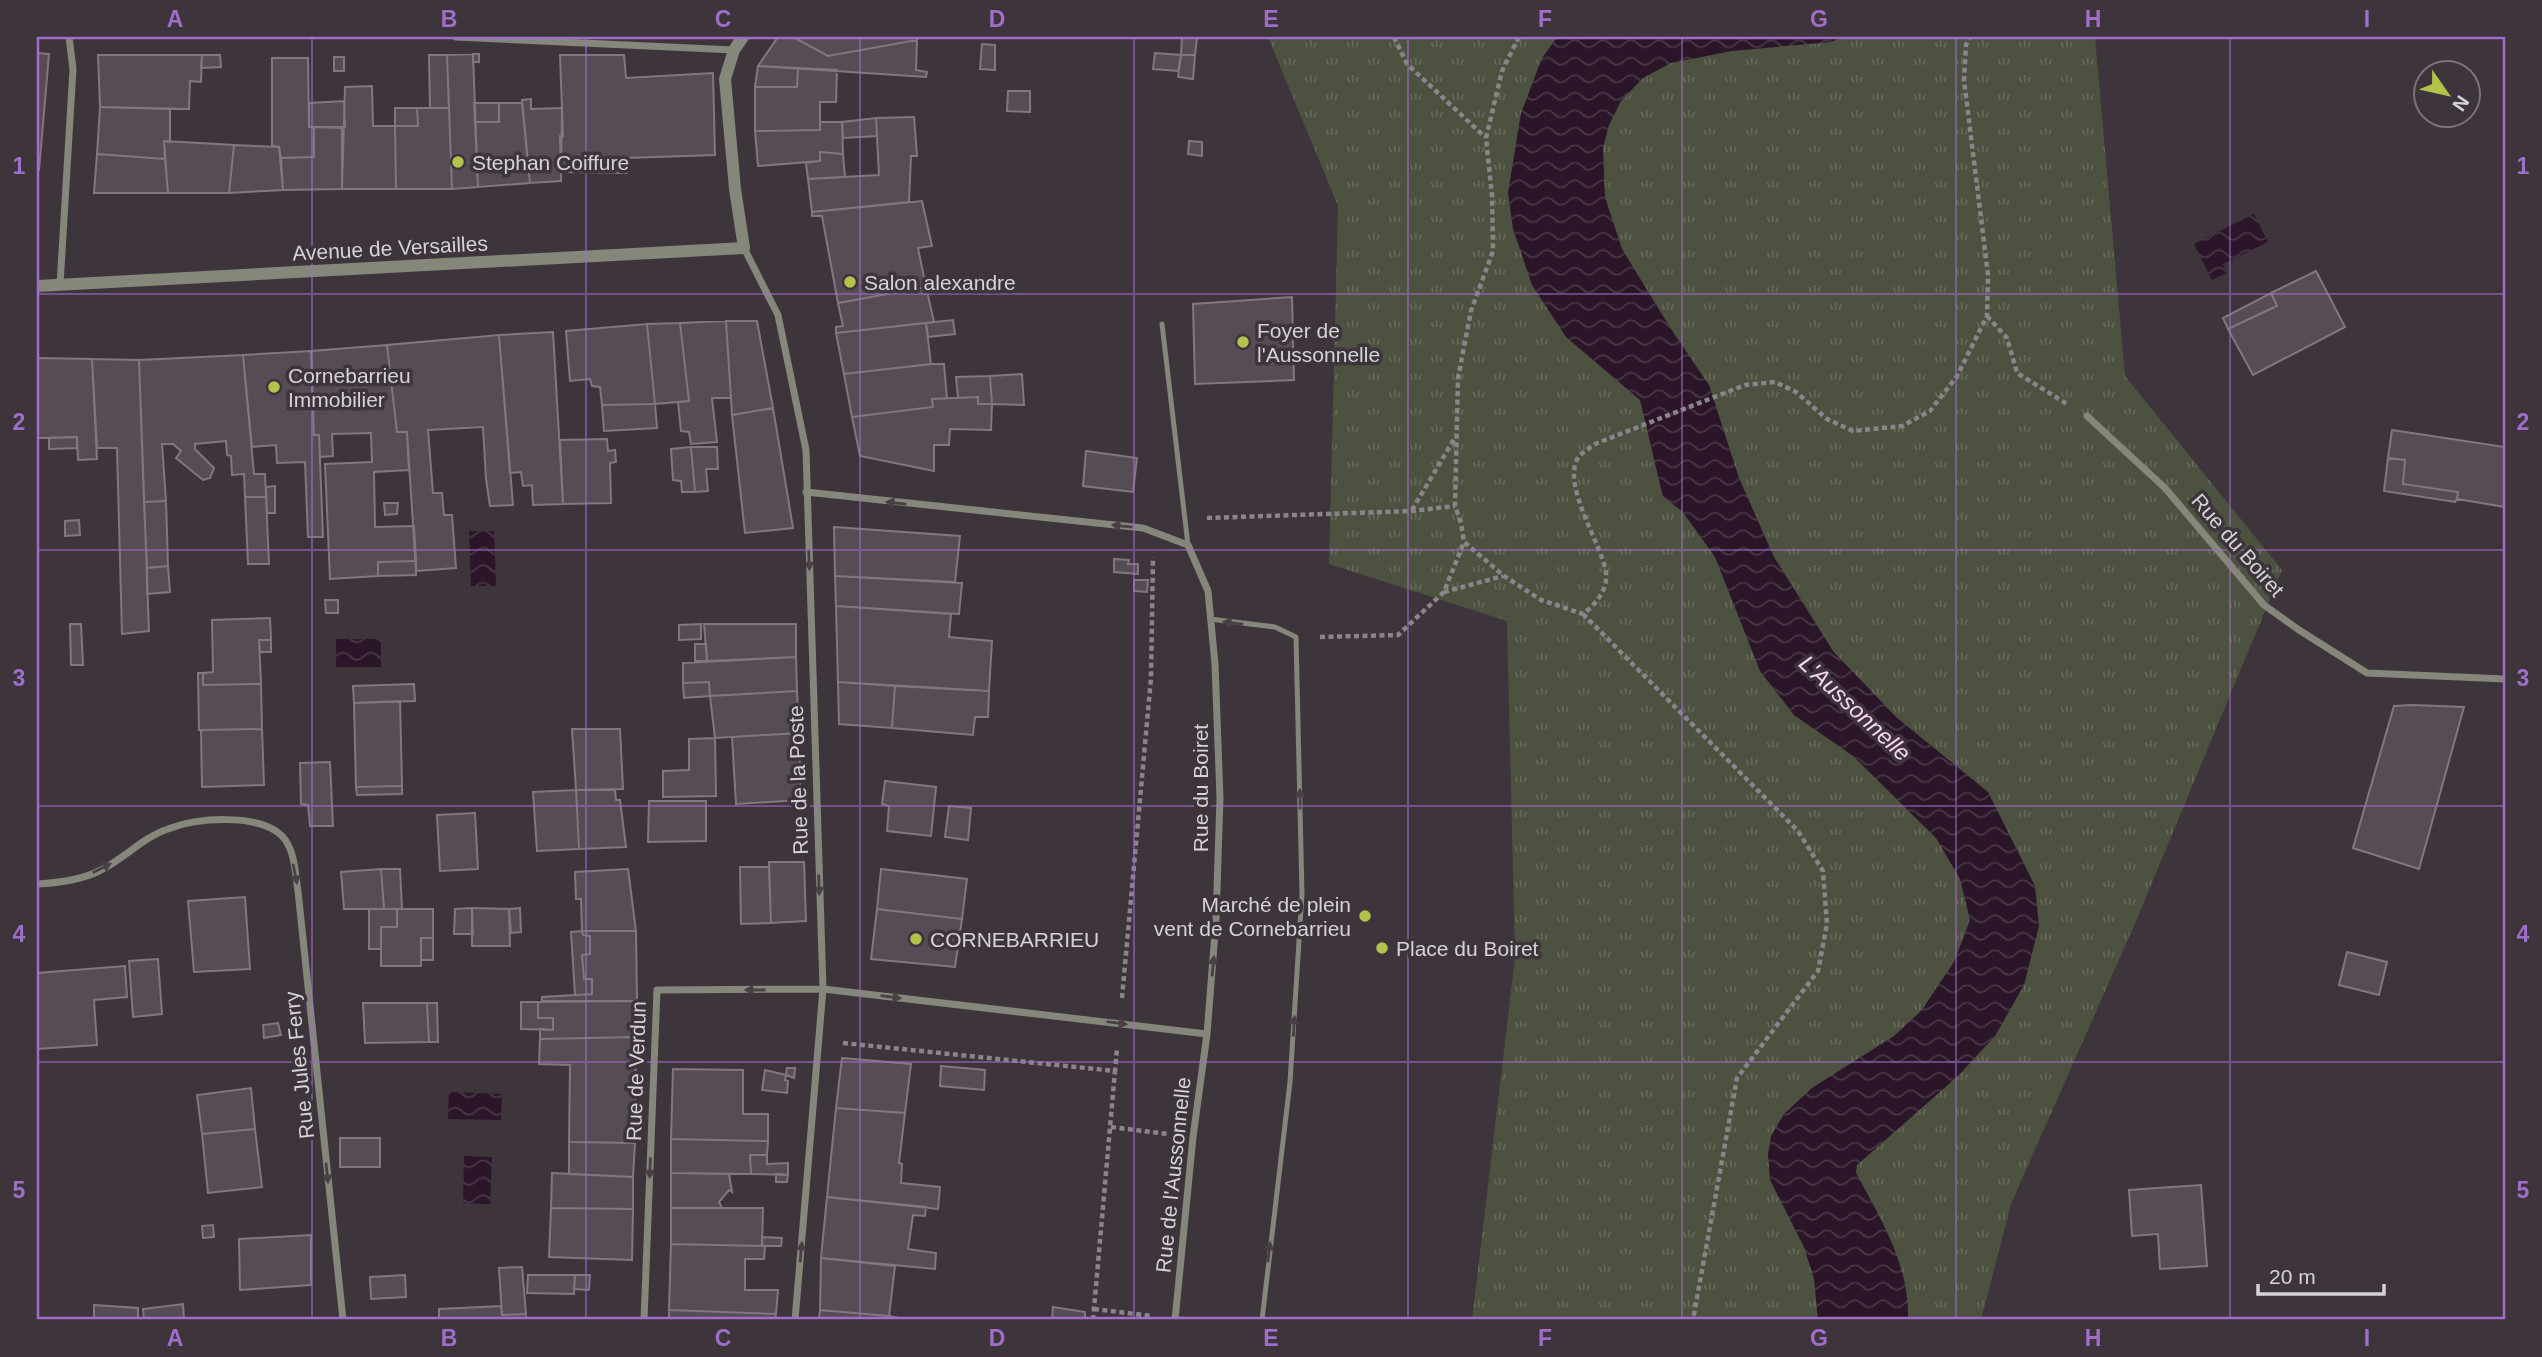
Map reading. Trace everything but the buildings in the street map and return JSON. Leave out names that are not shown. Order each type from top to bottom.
[{"type":"street","points":[[60,285],[73,69],[69,37]]},
{"type":"street","points":[[456,37],[733,50]]},
{"type":"street","points":[[743,37],[733,50],[725,79],[735,189],[744,248]]},
{"type":"street","name":"Avenue de Versailles","points":[[37,286],[744,248]]},
{"type":"street","name":"Rue de la Poste","points":[[744,248],[778,315],[806,450],[823,989],[795,1320]]},
{"type":"street","name":"Rue du Boiret","points":[[2087,416],[2165,488],[2264,605],[2367,673],[2505,679]]},
{"type":"street","points":[[806,492],[1143,528],[1188,545]]},
{"type":"street","name":"Rue du Boiret","points":[[1188,545],[1208,591],[1216,664],[1220,798],[1216,920],[1207,1034]]},
{"type":"street","name":"Rue Jules Ferry","points":[[37,884],[58,883],[98,871],[167,829],[223,818],[257,824],[281,835],[290,850],[298,891],[342,1320]]},
{"type":"street","points":[[823,989],[1207,1034]]},
{"type":"street","name":"Rue de Verdun","points":[[644,1320],[657,990],[823,989]]},
{"type":"street","name":"Rue de l'Aussonnelle","points":[[1175,1320],[1193,1137],[1207,1034]]},
{"type":"lane","points":[[1162,324],[1188,545]]},
{"type":"lane","points":[[1210,620],[1275,628],[1296,637],[1303,894],[1290,1082],[1262,1320]]},
{"type":"lane","points":[[1175,1320],[1206,1320]]},
{"type":"path","points":[[1394,37],[1408,64],[1486,138]]},
{"type":"path","points":[[1296,637],[1398,635],[1444,592],[1464,542],[1455,506],[1458,378],[1471,311],[1493,251],[1492,196],[1486,138],[1502,71],[1519,37]]},
{"type":"path","points":[[1583,614],[1598,602],[1606,575],[1577,493],[1574,473],[1578,458],[1595,444],[1745,385],[1775,382],[1796,392],[1827,419],[1853,430],[1902,426],[1930,411],[1957,376],[1987,316],[1988,275],[1964,80],[1966,45],[1970,37]]},
{"type":"path","points":[[1987,316],[2007,338],[2017,373],[2087,416]]},
{"type":"path","points":[[1412,511],[1457,436]]},
{"type":"path","points":[[1188,545],[1205,518],[1412,511],[1455,506]]},
{"type":"path","points":[[1464,542],[1504,576],[1541,600],[1583,614],[1798,831],[1823,871],[1827,923],[1818,971],[1737,1078],[1693,1320]]},
{"type":"path","points":[[1093,1320],[1151,678],[1153,549]]},
{"type":"path","points":[[1444,592],[1504,576]]},
{"type":"path","points":[[818,1041],[1115,1071]]},
{"type":"path","points":[[1110,1127],[1193,1137]]},
{"type":"path","points":[[1094,1309],[1175,1320]]},
{"type":"green space","points":[[1268,37],[2095,37],[2125,376],[2282,570],[2137,919],[2011,1204],[1981,1320],[1472,1320],[1515,958],[1507,621],[1329,564],[1338,206]]},
{"type":"water","name":"L'Aussonnelle","points":[[1560,37],[1843,37],[1831,42],[1732,51],[1671,63],[1643,78],[1621,101],[1609,125],[1603,148],[1605,197],[1622,249],[1709,385],[1739,478],[1774,557],[1833,651],[1896,717],[1988,792],[2035,886],[2039,926],[2024,985],[1995,1036],[1958,1076],[1857,1165],[1856,1173],[1884,1225],[1899,1262],[1908,1320],[1818,1320],[1814,1279],[1804,1247],[1770,1180],[1768,1154],[1771,1136],[1784,1114],[1812,1088],[1894,1036],[1921,1011],[1954,962],[1970,920],[1960,879],[1936,838],[1853,756],[1794,715],[1760,671],[1715,557],[1682,511],[1663,497],[1640,400],[1566,337],[1532,285],[1513,229],[1508,193],[1521,113],[1542,58]]},
{"type":"water","points":[[2254,214],[2268,242],[2223,264],[2227,273],[2212,280],[2194,244]]},
{"type":"water","points":[[469,531],[494,531],[496,586],[471,586]]},
{"type":"water","points":[[336,639],[381,639],[381,667],[336,667]]},
{"type":"water","points":[[449,1092],[502,1094],[501,1120],[448,1119]]},
{"type":"water","points":[[464,1156],[492,1157],[490,1204],[463,1203]]},
{"type":"place","name":"Stephan Coiffure","points":[[458,162]]},
{"type":"place","name":"Salon alexandre","points":[[850,282]]},
{"type":"place","name":"Foyer de l'Aussonnelle","points":[[1243,342]]},
{"type":"place","name":"Cornebarrieu Immobilier","points":[[274,387]]},
{"type":"place","name":"Marché de plein vent de Cornebarrieu","points":[[1365,916]]},
{"type":"place","name":"CORNEBARRIEU","points":[[916,939]]},
{"type":"place","name":"Place du Boiret","points":[[1382,948]]}]
